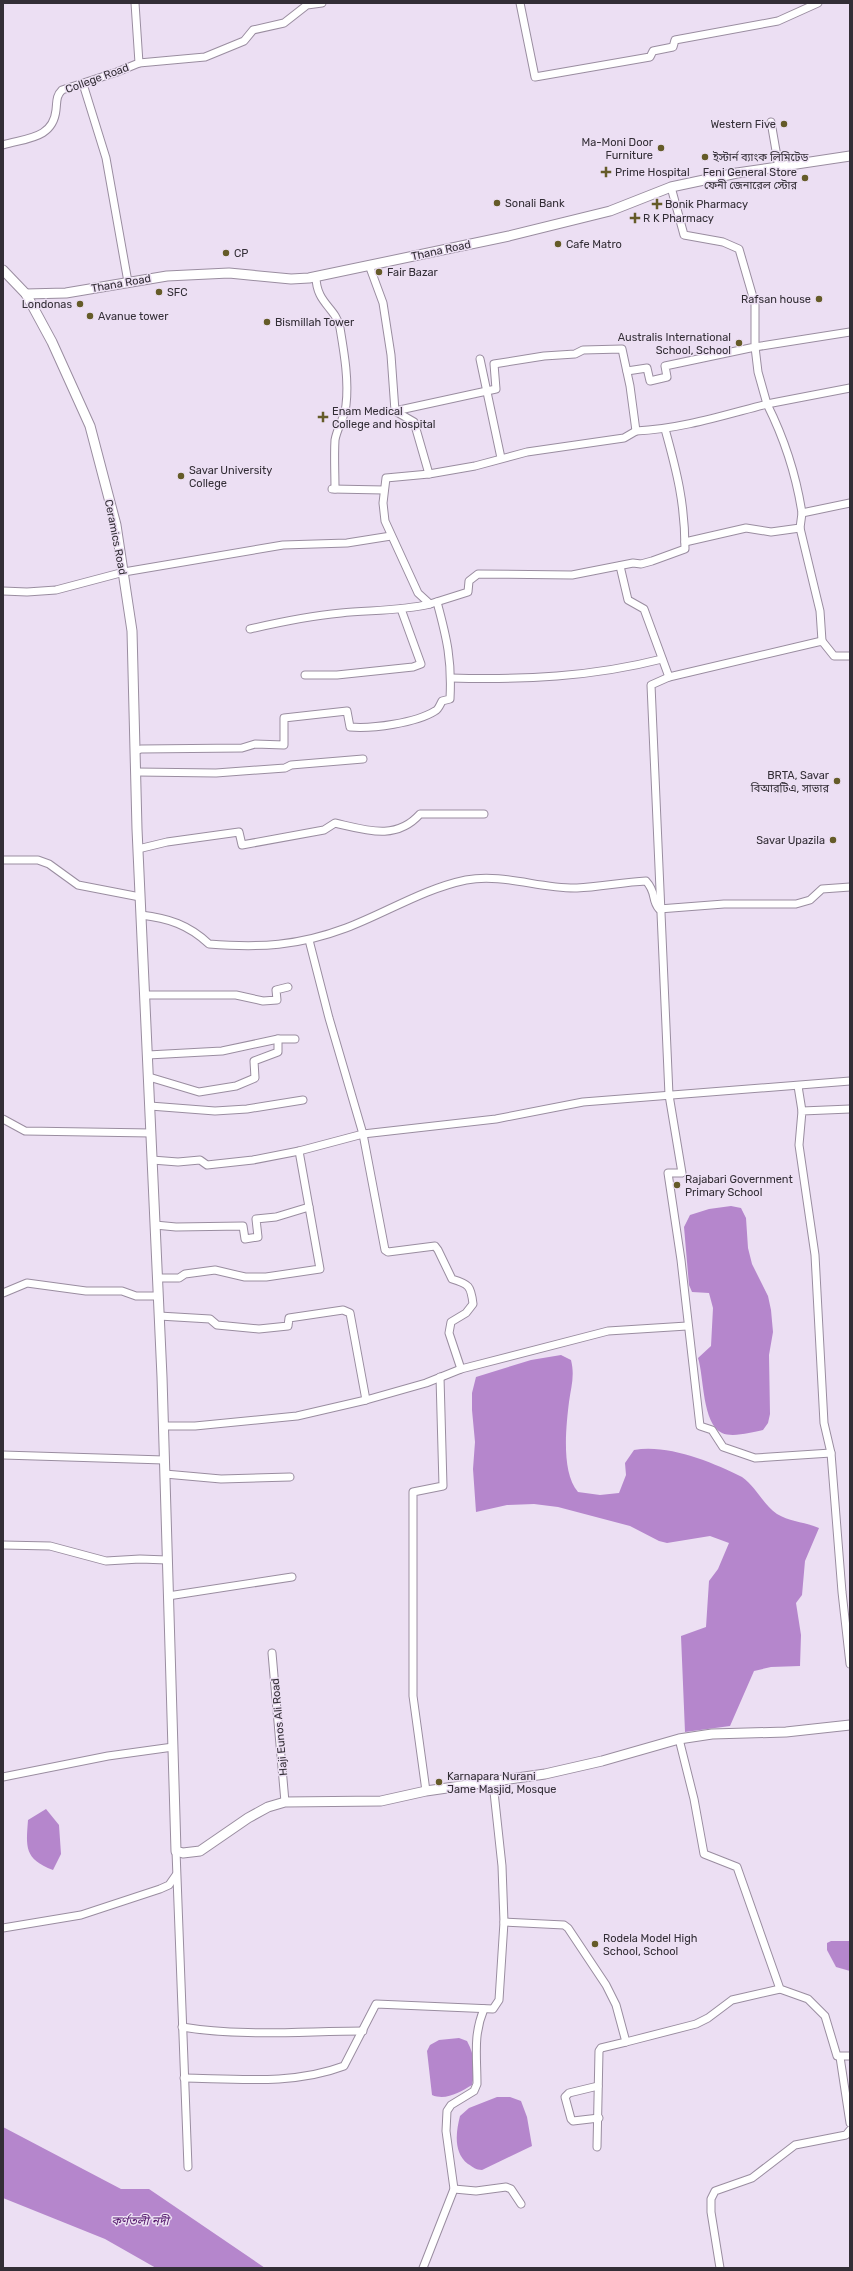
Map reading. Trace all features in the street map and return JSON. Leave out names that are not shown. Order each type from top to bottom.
[{"type":"street","name":"College Road","points":[[3,145],[40,134],[47,130],[53,124],[56,95],[62,90],[83,84],[139,63],[135,3]]},
{"type":"street","points":[[139,63],[205,57],[244,41],[253,30],[284,23],[307,6],[322,3]]},
{"type":"street","points":[[520,3],[536,77],[650,57],[653,51],[673,46],[675,40],[778,21],[818,3]]},
{"type":"street","points":[[83,84],[106,158],[128,282]]},
{"type":"street","points":[[771,122],[779,168]]},
{"type":"street","name":"Thana Road","points":[[26,294],[66,293],[168,276],[229,273],[291,279],[316,276],[509,236],[610,211],[671,187],[737,173],[779,168],[850,156]]},
{"type":"street","points":[[671,187],[684,235],[723,242],[738,249],[755,304],[755,347],[758,372],[767,404],[780,431],[787,451],[802,512],[800,528],[820,611],[822,641],[834,656],[850,656]]},
{"type":"street","points":[[369,265],[383,303],[391,355],[395,411]]},
{"type":"street","name":"Ceramics Road","points":[[3,270],[26,294],[52,342],[90,426],[116,525],[132,631],[135,751],[137,772],[137,829],[164,1426],[176,1851]]},
{"type":"street","points":[[316,276],[316,288],[319,296],[331,310],[340,326],[346,382],[346,406],[335,440],[334,489],[384,490]]},
{"type":"street","points":[[627,371],[647,368],[650,381],[667,377],[665,366],[755,347],[850,332]]},
{"type":"street","points":[[395,411],[496,389],[494,364],[544,356],[575,354],[583,350],[622,349],[627,371],[636,431]]},
{"type":"street","points":[[480,359],[501,458]]},
{"type":"street","points":[[135,751],[242,748],[255,744],[284,745],[284,718],[347,711],[350,727],[367,729],[408,721],[436,711],[442,701],[450,699],[450,650],[433,603],[418,593],[385,521],[384,490],[386,478],[429,474],[475,466],[527,452],[624,438],[636,431],[665,429],[767,404],[850,388]]},
{"type":"street","points":[[395,411],[414,422],[429,474]]},
{"type":"street","points":[[250,629],[324,615],[401,609],[433,603],[468,592],[469,581],[478,574],[572,575],[633,563],[641,564],[685,549],[680,487],[665,429]]},
{"type":"street","points":[[802,512],[850,503]]},
{"type":"street","points":[[685,542],[746,528],[771,532],[800,528]]},
{"type":"street","points":[[3,591],[27,592],[56,590],[124,572],[283,545],[347,543],[391,536]]},
{"type":"street","points":[[620,566],[628,600],[644,609],[669,677]]},
{"type":"street","points":[[305,675],[337,675],[413,667],[421,664],[401,609]]},
{"type":"street","points":[[822,641],[669,677],[651,684],[657,788],[659,909],[669,1095],[682,1173],[668,1173],[681,1260],[687,1326],[700,1426],[712,1430],[722,1447],[755,1458],[831,1453]]},
{"type":"street","points":[[451,678],[500,680],[574,675],[626,668],[662,659]]},
{"type":"street","points":[[137,772],[235,772],[363,759]]},
{"type":"street","points":[[138,849],[167,842],[239,832],[242,845],[324,830],[336,823],[378,832],[411,824],[420,814],[484,814]]},
{"type":"street","points":[[3,860],[38,860],[49,864],[78,884],[140,897]]},
{"type":"street","points":[[141,915],[181,923],[199,934],[209,944],[279,946],[309,940],[346,928],[424,892],[467,880],[499,879],[577,888],[646,881],[653,889],[656,905],[659,909]]},
{"type":"street","points":[[659,909],[724,904],[796,904],[810,900],[822,889],[850,887]]},
{"type":"street","points":[[309,940],[329,1018],[363,1134],[385,1250],[388,1252],[435,1246],[452,1279],[465,1283],[471,1290],[473,1304],[466,1313],[452,1322],[449,1333],[461,1369]]},
{"type":"street","points":[[145,995],[236,995],[263,1001],[277,1000],[276,990],[288,987]]},
{"type":"street","points":[[148,1055],[222,1052],[278,1039],[295,1039]]},
{"type":"street","points":[[148,1077],[199,1092],[236,1086],[255,1078],[254,1061],[278,1052],[278,1039]]},
{"type":"street","points":[[152,1160],[178,1162],[200,1160],[207,1165],[218,1164],[299,1151],[363,1134],[406,1128],[430,1128],[496,1119],[583,1102],[850,1081]]},
{"type":"street","points":[[798,1086],[802,1111],[800,1145],[815,1255],[824,1423],[831,1453],[842,1592],[850,1664]]},
{"type":"street","points":[[150,1106],[215,1111],[247,1109],[302,1100]]},
{"type":"street","points":[[802,1111],[850,1109]]},
{"type":"street","points":[[3,1119],[25,1131],[151,1133]]},
{"type":"street","points":[[158,1278],[179,1278],[185,1274],[215,1270],[245,1277],[266,1277],[320,1269],[299,1151]]},
{"type":"street","points":[[155,1225],[176,1227],[243,1226],[245,1239],[258,1237],[256,1219],[276,1217],[309,1207]]},
{"type":"street","points":[[3,1293],[27,1283],[86,1291],[122,1291],[136,1296],[158,1296]]},
{"type":"street","points":[[159,1316],[210,1319],[217,1325],[259,1330],[288,1326],[289,1318],[343,1310],[350,1313],[366,1400]]},
{"type":"street","points":[[164,1426],[195,1426],[297,1416],[366,1400],[461,1369],[608,1331],[687,1326]]},
{"type":"street","points":[[426,1791],[413,1696],[413,1492],[443,1486],[440,1377]]},
{"type":"street","points":[[3,1455],[164,1460]]},
{"type":"street","points":[[165,1474],[221,1479],[290,1477]]},
{"type":"street","points":[[3,1545],[50,1546],[106,1561],[140,1558],[167,1560]]},
{"type":"street","points":[[168,1596],[199,1593],[292,1577]]},
{"type":"street","name":"Haji Eunos Ali Road","points":[[272,1653],[285,1802]]},
{"type":"street","points":[[188,2167],[176,1851],[183,1853],[200,1851],[248,1818],[268,1807],[285,1802],[382,1801],[426,1791],[545,1774],[595,1763],[679,1739],[712,1734],[786,1732],[850,1726]]},
{"type":"street","points":[[679,1739],[694,1799],[704,1854],[737,1867],[780,1988]]},
{"type":"street","points":[[3,1778],[108,1756],[173,1748]]},
{"type":"street","points":[[184,2078],[287,2079],[325,2073],[344,2066],[376,2004],[493,2009],[499,2000],[504,1922],[502,1866],[494,1792],[486,1782]]},
{"type":"street","points":[[3,1928],[81,1915],[160,1889],[169,1885],[176,1875]]},
{"type":"street","points":[[504,1922],[564,1925],[568,1928],[606,1985],[616,2006],[626,2042]]},
{"type":"street","points":[[597,2147],[599,2118],[599,2051],[601,2048],[696,2024],[708,2018],[732,2000],[780,1988],[808,1999],[825,2016],[834,2051],[840,2057],[850,2123]]},
{"type":"street","points":[[423,2268],[454,2189],[446,2119],[451,2105],[474,2091],[477,2084],[476,2035],[477,2025],[484,2009]]},
{"type":"street","points":[[182,2027],[206,2031],[243,2033],[363,2031]]},
{"type":"street","points":[[840,2057],[850,2056]]},
{"type":"street","points":[[598,2086],[570,2093],[565,2097],[570,2119],[574,2121],[599,2118]]},
{"type":"street","points":[[720,2268],[711,2199],[715,2191],[752,2178],[795,2145],[846,2135],[850,2130]]},
{"type":"street","points":[[454,2189],[476,2191],[506,2187],[511,2188],[521,2204]]},
{"type":"water","points":[[731,1206],[741,1208],[746,1218],[748,1248],[752,1264],[768,1296],[773,1332],[769,1355],[770,1414],[768,1423],[763,1430],[732,1435],[722,1433],[715,1428],[707,1410],[698,1358],[711,1346],[713,1308],[709,1293],[692,1292],[689,1285],[684,1227],[690,1215],[709,1209]]},
{"type":"water","points":[[561,1355],[571,1360],[572,1366],[573,1376],[569,1402],[566,1449],[569,1473],[578,1492],[600,1495],[619,1493],[626,1475],[625,1463],[634,1450],[647,1449],[675,1452],[704,1460],[742,1477],[777,1514],[787,1519],[819,1528],[805,1561],[802,1595],[796,1603],[801,1635],[800,1666],[771,1667],[754,1671],[730,1726],[685,1732],[681,1636],[706,1627],[709,1581],[718,1569],[729,1543],[710,1536],[667,1543],[659,1541],[630,1526],[558,1507],[534,1504],[507,1505],[476,1512],[473,1469],[475,1442],[472,1393],[476,1377],[531,1360]]},
{"type":"water","points":[[46,1809],[59,1825],[61,1854],[53,1870],[37,1861],[32,1856],[27,1845],[28,1820]]},
{"type":"water","points":[[831,1941],[850,1941],[850,1971],[836,1967],[827,1950],[827,1943]]},
{"type":"water","points":[[459,2038],[467,2041],[472,2052],[474,2073],[472,2085],[453,2095],[437,2097],[432,2095],[427,2051],[430,2045],[439,2040]]},
{"type":"water","points":[[497,2097],[510,2097],[521,2101],[527,2117],[532,2146],[482,2170],[468,2164],[463,2159],[458,2148],[457,2129],[460,2116],[469,2108]]},
{"type":"water","name":"কর্ণতলী নদী","points":[[3,2127],[121,2189],[149,2189],[265,2268],[156,2268],[105,2239],[3,2198]]},
{"type":"place","name":"Western Five","points":[[784,124]]},
{"type":"place","name":"Ma-Moni Door Furniture","points":[[661,148]]},
{"type":"place","name":"ইস্টার্ন ব্যাংক লিমিটেড","points":[[705,157]]},
{"type":"place","name":"Prime Hospital","points":[[606,172]]},
{"type":"place","name":"Feni General Store ফেনী জেনারেল স্টোর","points":[[805,178]]},
{"type":"place","name":"Sonali Bank","points":[[497,203]]},
{"type":"place","name":"Bonik Pharmacy","points":[[657,204]]},
{"type":"place","name":"R K Pharmacy","points":[[635,218]]},
{"type":"place","name":"Cafe Matro","points":[[558,244]]},
{"type":"place","name":"CP","points":[[226,253]]},
{"type":"place","name":"Fair Bazar","points":[[379,272]]},
{"type":"place","name":"SFC","points":[[159,292]]},
{"type":"place","name":"Rafsan house","points":[[819,299]]},
{"type":"place","name":"Londonas","points":[[80,304]]},
{"type":"place","name":"Avanue tower","points":[[90,316]]},
{"type":"place","name":"Bismillah Tower","points":[[267,322]]},
{"type":"place","name":"Australis International School, School","points":[[739,343]]},
{"type":"place","name":"Enam Medical College and hospital","points":[[323,417]]},
{"type":"place","name":"Savar University College","points":[[181,476]]},
{"type":"place","name":"BRTA, Savar বিআরটিএ, সাভার","points":[[837,781]]},
{"type":"place","name":"Savar Upazila","points":[[833,840]]},
{"type":"place","name":"Rajabari Government Primary School","points":[[677,1185]]},
{"type":"place","name":"Karnapara Nurani Jame Masjid, Mosque","points":[[439,1782]]},
{"type":"place","name":"Rodela Model High School, School","points":[[595,1944]]}]
